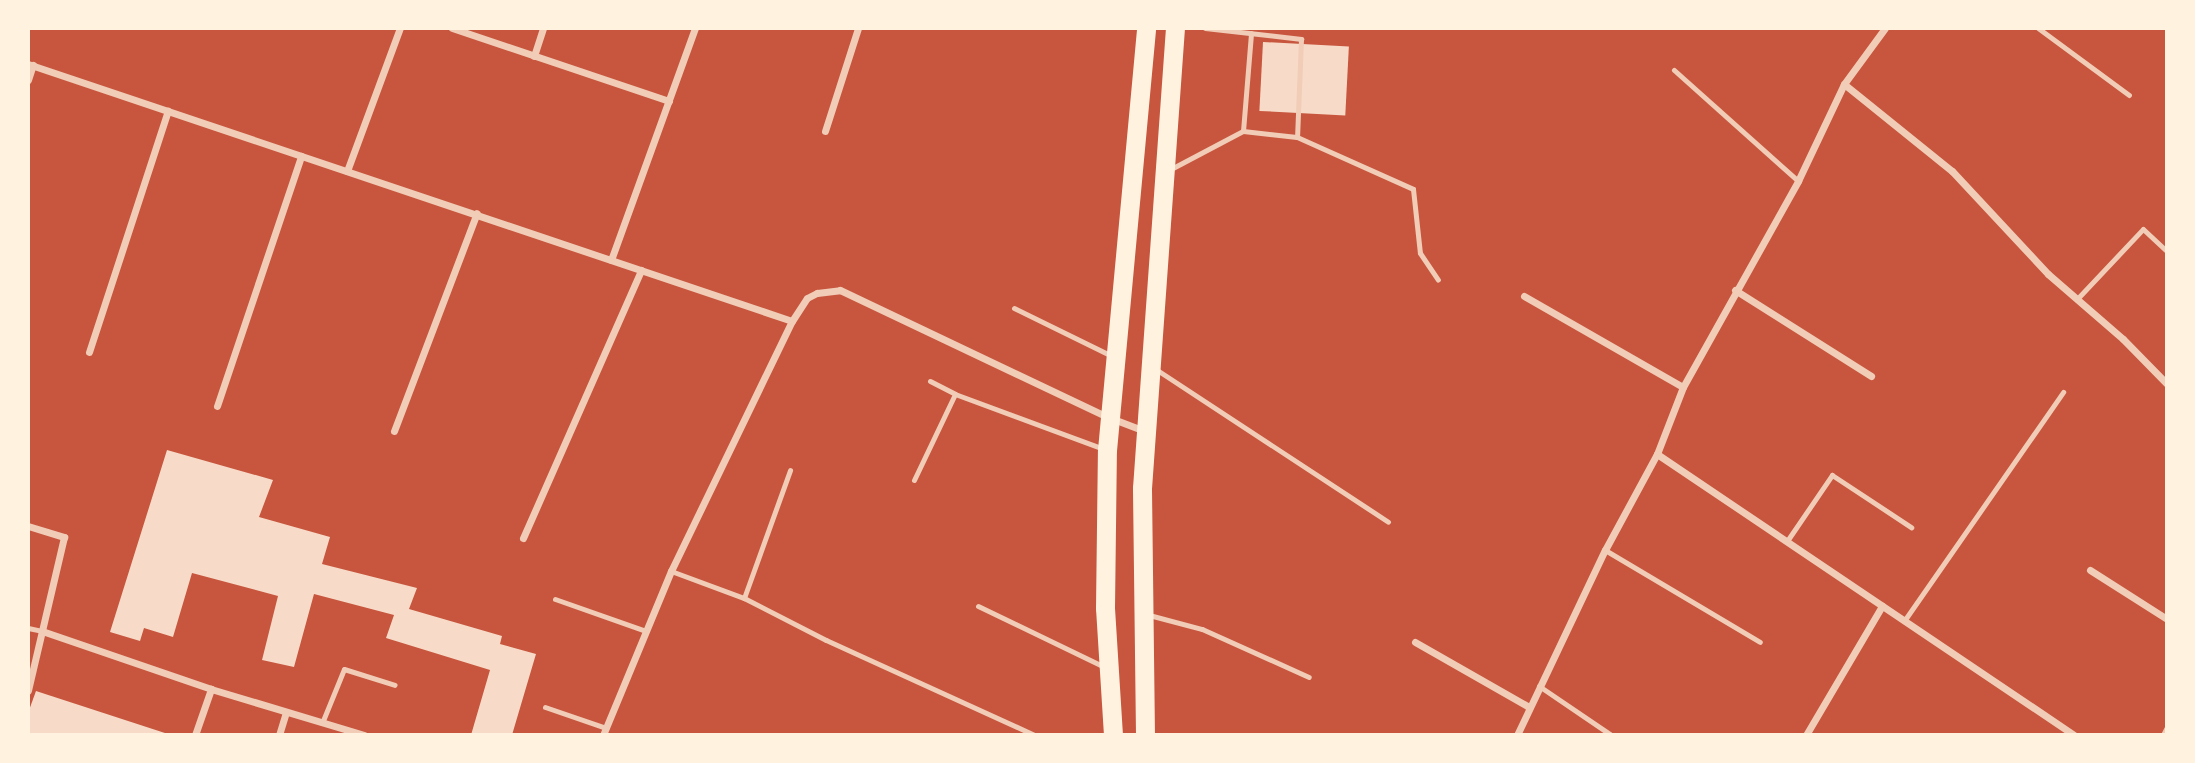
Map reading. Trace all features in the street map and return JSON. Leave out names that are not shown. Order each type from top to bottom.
[{"type":"highway","points":[[1113,735],[1108,669],[1108,417],[1146,28]]},
{"type":"highway","points":[[1144,735],[1144,430],[1152,366],[1175,28]]},
{"type":"street","points":[[347,171],[400,28]]},
{"type":"street","points":[[452,28],[669,101]]},
{"type":"street","points":[[534,56],[543,28]]},
{"type":"street","points":[[611,260],[695,28]]},
{"type":"street","points":[[825,131],[858,28]]},
{"type":"street","points":[[1517,735],[1605,550],[1657,454],[1683,387],[1798,181],[1844,84],[1885,28]]},
{"type":"street","points":[[28,80],[30,65],[792,321]]},
{"type":"street","points":[[1844,84],[1952,171],[2048,274],[2167,384]]},
{"type":"street","points":[[89,352],[168,111]]},
{"type":"street","points":[[217,405],[301,156]]},
{"type":"street","points":[[394,431],[477,213]]},
{"type":"street","points":[[523,538],[641,270]]},
{"type":"street","points":[[604,732],[671,571],[792,321],[807,299],[828,289],[840,290],[1108,417],[1144,430]]},
{"type":"street","points":[[1735,290],[1871,376]]},
{"type":"street","points":[[1524,296],[1683,387]]},
{"type":"street","points":[[1657,454],[2074,735]]},
{"type":"street","points":[[28,526],[64,537],[28,691]]},
{"type":"street","points":[[2090,570],[2167,619]]},
{"type":"street","points":[[1806,735],[1882,606]]},
{"type":"street","points":[[42,631],[211,689],[364,735]]},
{"type":"street","points":[[1415,642],[1529,708]]},
{"type":"street","points":[[195,735],[211,689]]},
{"type":"street","points":[[279,735],[286,712]]},
{"type":"street","points":[[2164,735],[2167,729]]},
{"type":"lane","points":[[1205,28],[1301,38],[1297,136]]},
{"type":"lane","points":[[2038,28],[2129,95]]},
{"type":"lane","points":[[1243,131],[1251,33]]},
{"type":"lane","points":[[1674,70],[1798,181]]},
{"type":"lane","points":[[1165,172],[1243,131],[1297,136],[1413,189],[1420,253],[1438,280]]},
{"type":"lane","points":[[2077,299],[2143,229],[2167,251]]},
{"type":"lane","points":[[1014,308],[1115,357]]},
{"type":"lane","points":[[1152,366],[1388,522]]},
{"type":"lane","points":[[930,381],[955,394],[1107,450]]},
{"type":"lane","points":[[1904,621],[2063,392]]},
{"type":"lane","points":[[914,480],[955,394]]},
{"type":"lane","points":[[744,598],[790,470]]},
{"type":"lane","points":[[1787,541],[1832,475],[1911,527]]},
{"type":"lane","points":[[1605,550],[1760,642]]},
{"type":"lane","points":[[671,571],[744,598],[826,640],[1034,735]]},
{"type":"lane","points":[[555,599],[646,631]]},
{"type":"lane","points":[[978,606],[1108,669]]},
{"type":"lane","points":[[1143,613],[1202,629],[1309,677]]},
{"type":"lane","points":[[28,628],[42,631]]},
{"type":"lane","points":[[322,723],[344,669],[395,685]]},
{"type":"lane","points":[[1539,686],[1611,735]]},
{"type":"lane","points":[[545,707],[604,732]]},
{"type":"building","points":[[1263,42],[1349,47],[1345,115],[1259,111]]},
{"type":"building","points":[[167,450],[273,480],[259,517],[330,537],[322,564],[417,588],[409,609],[502,636],[500,644],[536,654],[512,735],[471,735],[490,670],[386,638],[394,615],[314,594],[294,667],[262,660],[278,596],[192,573],[173,637],[144,628],[140,641],[110,632]]},
{"type":"building","points":[[36,691],[168,735],[28,733],[28,713]]}]
